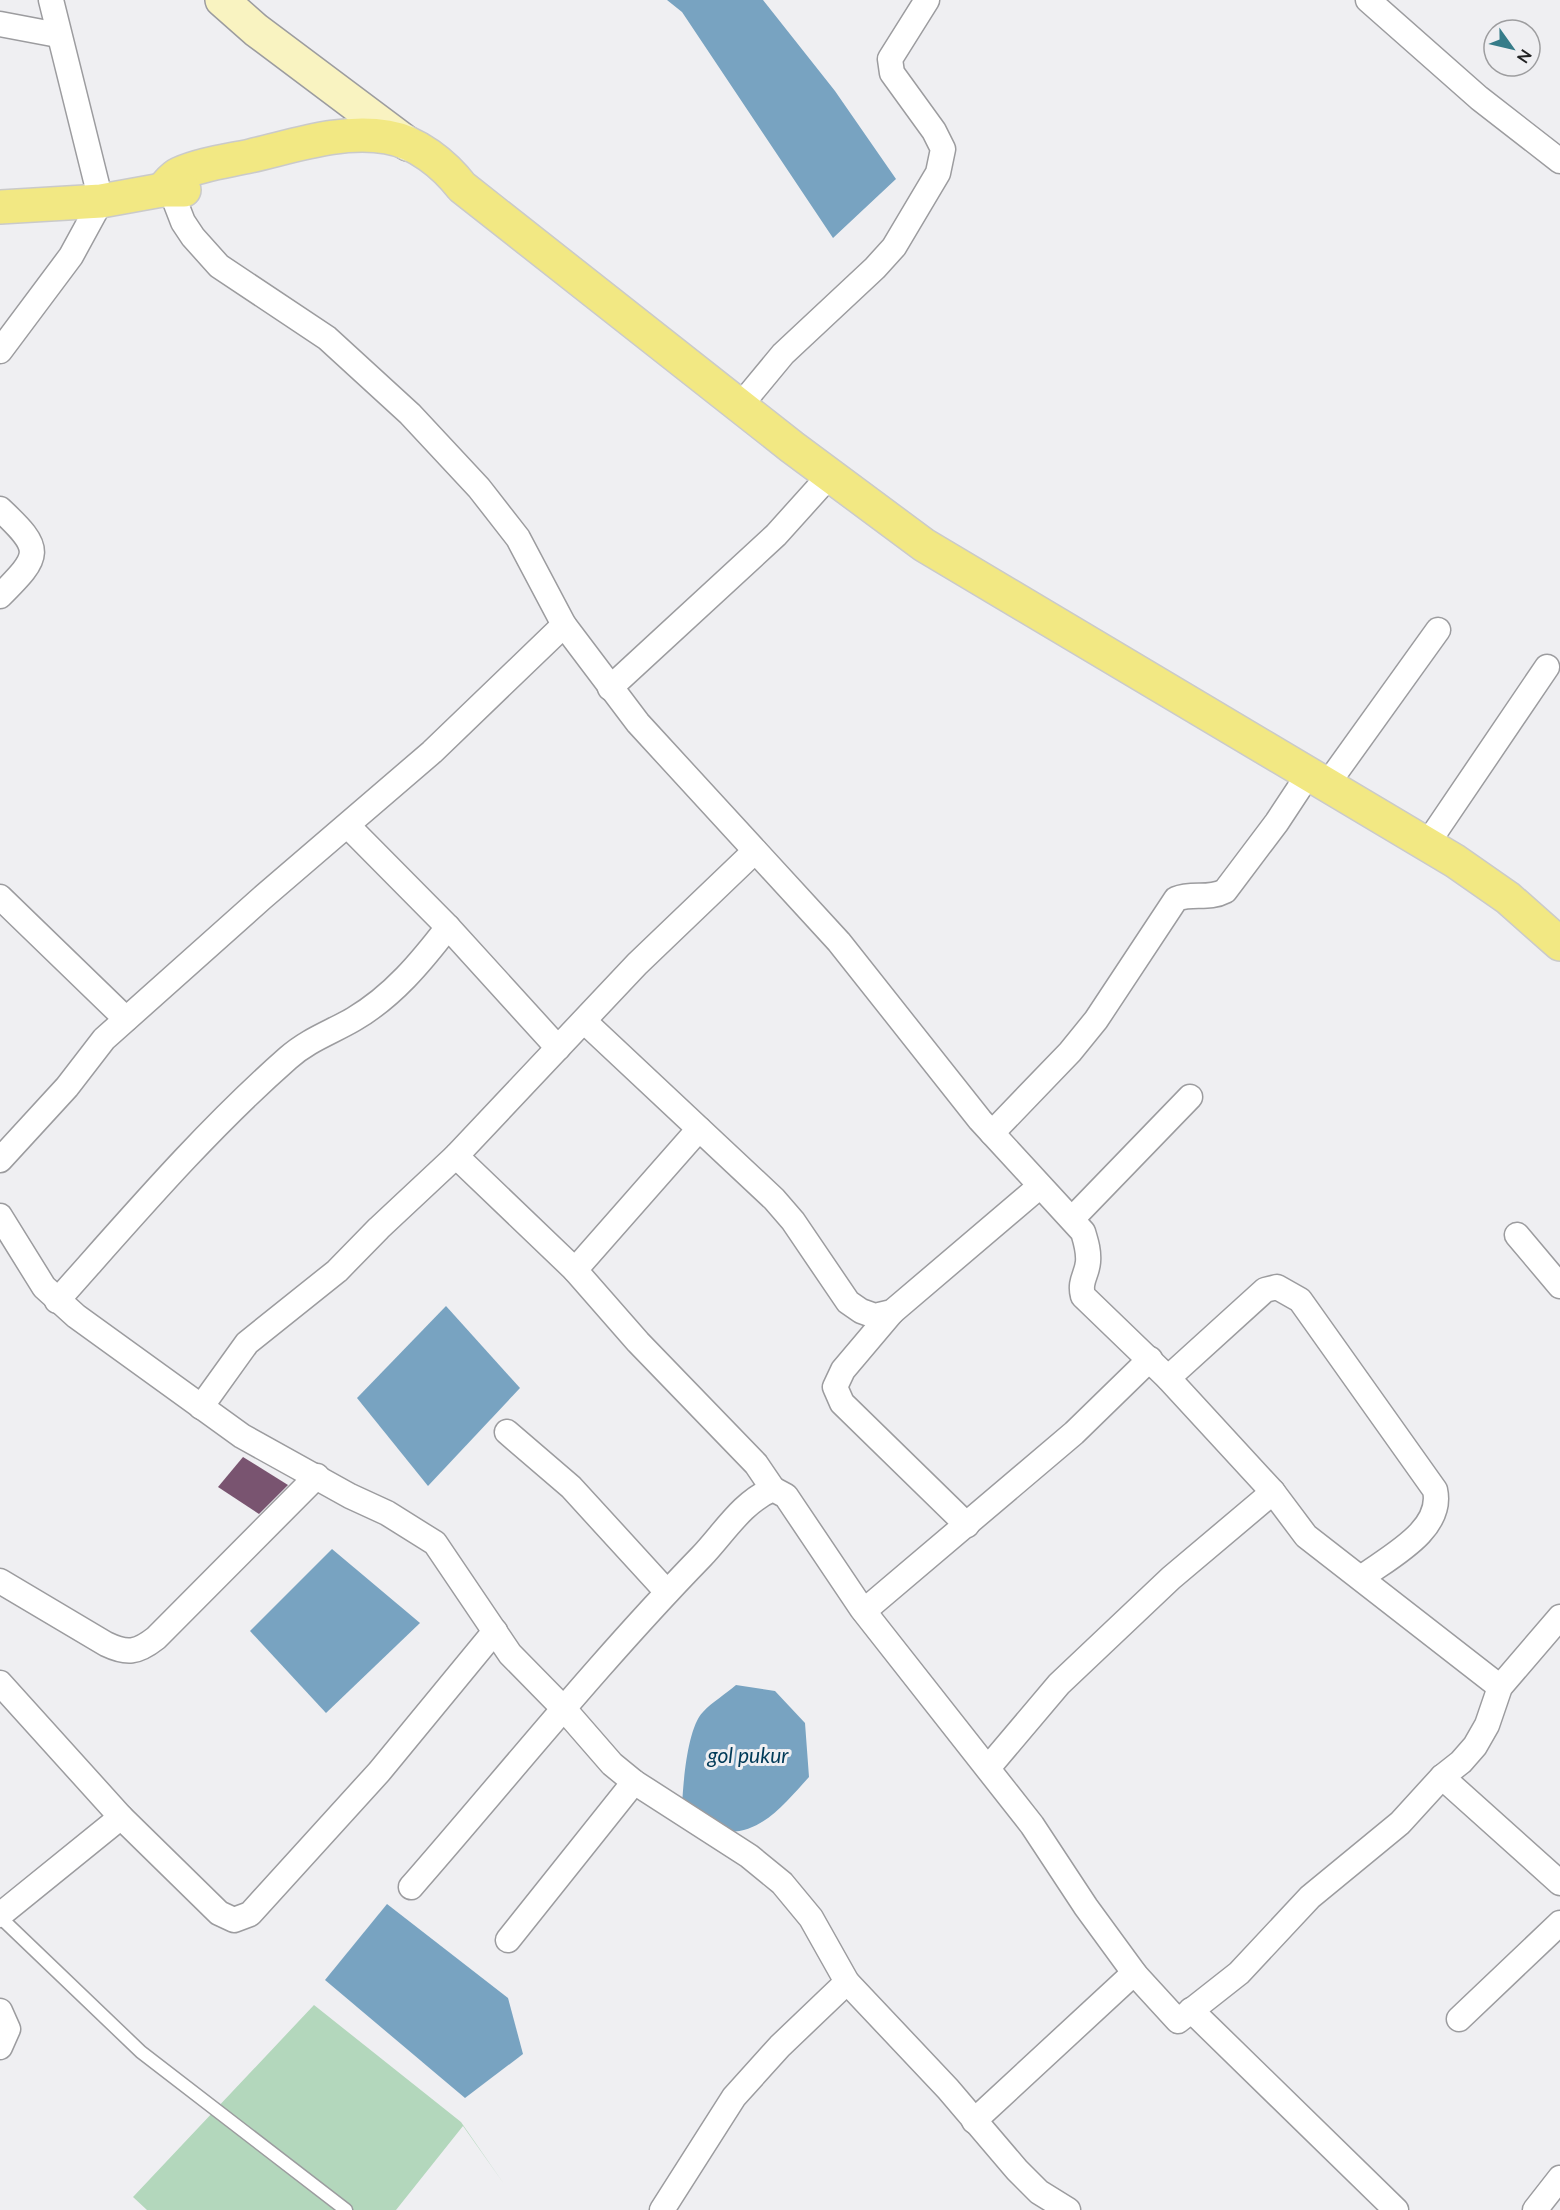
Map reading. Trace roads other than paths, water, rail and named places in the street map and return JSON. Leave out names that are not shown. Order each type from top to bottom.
[{"type":"main road","points":[[166,190],[177,175],[203,166],[328,138],[366,135],[389,137],[408,144],[446,166],[462,187],[740,406],[924,544],[1427,844],[1508,898],[1560,944]]},
{"type":"main road","points":[[6,202],[101,201],[195,187],[297,160],[336,155],[371,156],[404,165],[462,187]]},
{"type":"street","points":[[0,351],[71,256],[101,201],[51,0]]},
{"type":"street","points":[[222,0],[256,30],[408,144]]},
{"type":"street","points":[[740,406],[790,346],[875,268],[894,247],[938,173],[943,149],[934,131],[892,73],[890,59],[927,0]]},
{"type":"street","points":[[1368,0],[1479,98],[1560,161]]},
{"type":"street","points":[[0,24],[58,35]]},
{"type":"street","points":[[166,190],[193,237],[219,266],[327,338],[410,414],[478,488],[518,538],[564,625],[638,723],[875,984],[992,1133],[1083,1232],[1088,1248],[1088,1264],[1082,1278],[1083,1296],[1168,1378],[1273,1492],[1306,1536],[1500,1687]]},
{"type":"street","points":[[610,688],[776,535],[830,475]]},
{"type":"street","points":[[0,509],[32,543],[33,556],[26,570],[0,596]]},
{"type":"street","points":[[0,1160],[67,1087],[104,1039],[236,920],[440,745],[564,625]]},
{"type":"street","points":[[992,1133],[1070,1052],[1118,991],[1176,899],[1183,896],[1215,896],[1224,891],[1277,822],[1317,780],[1438,630]]},
{"type":"street","points":[[1427,844],[1547,667]]},
{"type":"street","points":[[348,826],[448,927],[558,1048]]},
{"type":"street","points":[[201,1407],[247,1343],[324,1284],[385,1222],[456,1156],[645,955],[755,850]]},
{"type":"street","points":[[0,897],[126,1019]]},
{"type":"street","points":[[57,1301],[184,1159],[245,1098],[307,1043],[355,1018],[383,999],[421,961],[448,927]]},
{"type":"street","points":[[584,1021],[787,1214],[848,1302],[861,1311],[876,1316],[892,1312]]},
{"type":"street","points":[[1072,1220],[1190,1097]]},
{"type":"street","points":[[575,1270],[699,1129]]},
{"type":"street","points":[[456,1156],[575,1270],[638,1342],[756,1464],[773,1489],[786,1496],[864,1611],[1032,1825],[1086,1907],[1135,1974],[1178,2021],[1239,1973],[1310,1897],[1400,1823],[1442,1777],[1475,1746],[1487,1725],[1500,1687],[1560,1617]]},
{"type":"street","points":[[967,1525],[842,1403],[835,1387],[843,1370],[892,1312],[1041,1186]]},
{"type":"street","points":[[0,1216],[38,1278],[57,1301],[242,1436],[398,1519],[435,1543],[521,1667],[565,1710],[589,1740],[634,1782],[749,1856],[782,1883],[811,1918],[847,1982],[1017,2170],[1057,2207]]},
{"type":"street","points":[[1517,1235],[1560,1286]]},
{"type":"street","points":[[1168,1378],[1265,1290],[1277,1287],[1300,1300],[1436,1490],[1438,1503],[1424,1530],[1361,1578]]},
{"type":"street","points":[[864,1611],[1074,1433],[1150,1359]]},
{"type":"street","points":[[507,1432],[571,1487],[667,1592]]},
{"type":"street","points":[[0,1581],[106,1644],[122,1652],[136,1652],[156,1638],[316,1476]]},
{"type":"street","points":[[411,1887],[667,1592],[758,1495],[773,1489]]},
{"type":"street","points":[[988,1767],[1066,1677],[1171,1578],[1273,1492]]},
{"type":"street","points":[[0,1683],[121,1817],[219,1913],[234,1920],[250,1914],[379,1772],[495,1631]]},
{"type":"street","points":[[1442,1777],[1560,1883]]},
{"type":"street","points":[[508,1940],[634,1782]]},
{"type":"street","points":[[0,1916],[121,1817]]},
{"type":"street","points":[[1459,2019],[1560,1923]]},
{"type":"street","points":[[974,2121],[1135,1974]]},
{"type":"street","points":[[662,2210],[734,2097],[780,2046],[847,1982]]},
{"type":"street","points":[[1191,2010],[1396,2210]]},
{"type":"street","points":[[0,2011],[8,2029],[0,2046]]},
{"type":"street","points":[[1535,2210],[1560,2178]]},
{"type":"lane","points":[[0,1916],[141,2052],[346,2210]]},
{"type":"water","points":[[667,0],[763,0],[835,91],[896,179],[833,238],[682,12]]},
{"type":"water","points":[[446,1306],[520,1388],[428,1486],[357,1398]]},
{"type":"water","points":[[332,1549],[420,1623],[326,1713],[250,1631]]},
{"type":"water","name":"gol pukur","points":[[736,1685],[775,1691],[805,1723],[809,1777],[781,1807],[760,1823],[748,1829],[722,1831],[707,1825],[682,1807],[683,1785],[693,1730],[698,1720],[707,1708]]},
{"type":"water","points":[[387,1904],[508,1998],[523,2054],[465,2098],[325,1980]]}]
